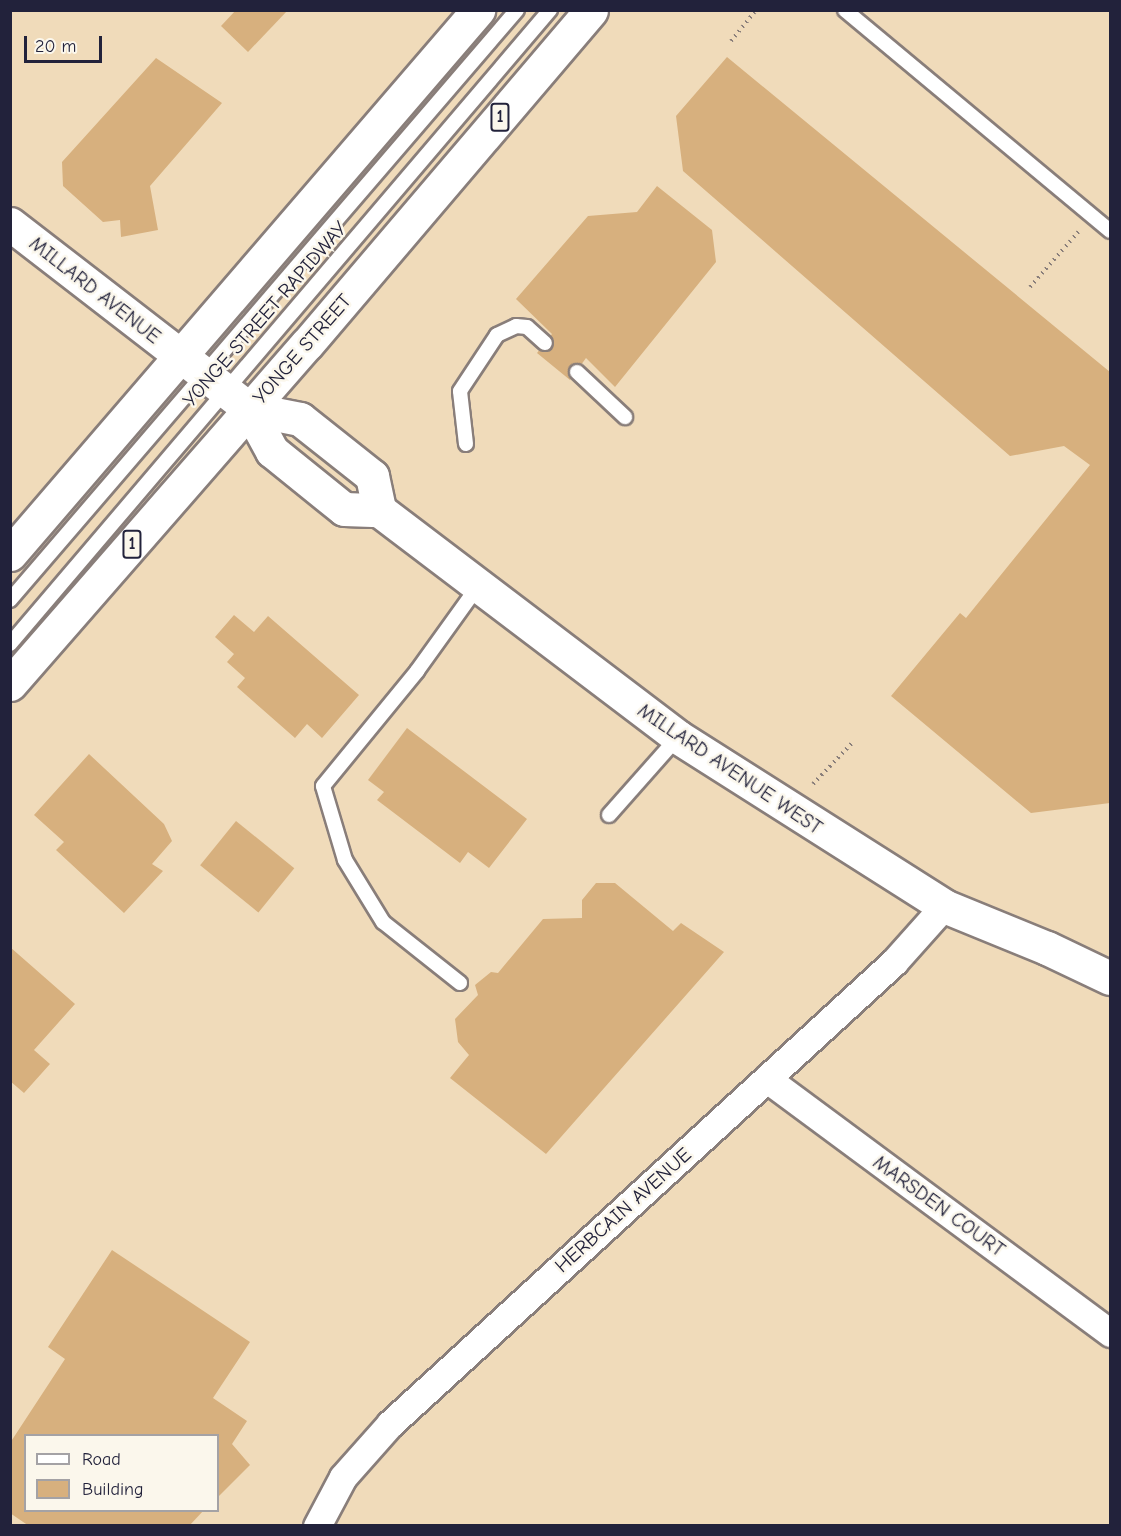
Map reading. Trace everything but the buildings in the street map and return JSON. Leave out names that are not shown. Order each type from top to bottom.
[{"type":"main road","name":"YONGE STREET","points":[[10,684],[215,382],[242,289],[478,10]]},
{"type":"main road","name":"YONGE STREET","points":[[10,554],[215,382],[591,10]]},
{"type":"main road","name":"MILLARD AVENUE","points":[[10,224],[215,382]]},
{"type":"main road","points":[[215,382],[300,419],[372,476],[379,510],[344,509],[273,451],[215,382]]},
{"type":"main road","name":"MILLARD AVENUE WEST","points":[[379,510],[678,737],[944,906],[1047,948],[1110,978]]},
{"type":"street","name":"HERBCAIN AVENUE","points":[[317,1526],[343,1477],[390,1424],[894,962],[944,906]]},
{"type":"street","name":"MARSDEN COURT","points":[[767,1079],[1110,1332]]},
{"type":"lane","name":"YONGE STREET RAPIDWAY","points":[[10,644],[215,382],[517,10]]},
{"type":"lane","name":"YONGE STREET RAPIDWAY","points":[[10,600],[215,382],[550,10]]},
{"type":"lane","points":[[845,10],[1110,231]]},
{"type":"lane","points":[[466,444],[460,391],[497,335],[516,326],[527,327],[545,343]]},
{"type":"lane","points":[[576,372],[625,417]]},
{"type":"lane","points":[[460,983],[383,922],[345,860],[322,786],[417,671],[478,586]]},
{"type":"lane","points":[[609,815],[678,737]]},
{"type":"path","points":[[731,41],[756,10]]},
{"type":"path","points":[[1030,287],[1092,216]]},
{"type":"path","points":[[813,784],[853,742]]}]
